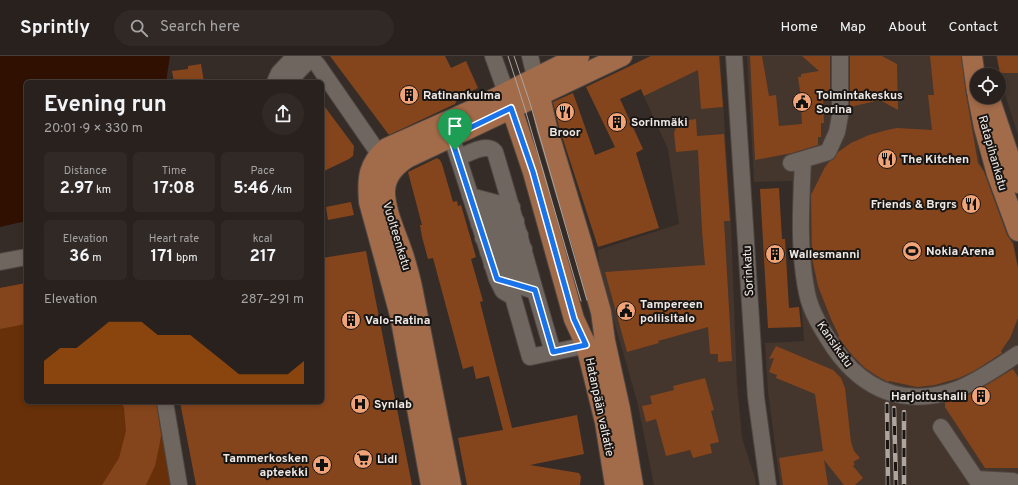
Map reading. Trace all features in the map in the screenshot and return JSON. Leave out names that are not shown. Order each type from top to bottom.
[{"type":"main road","name":"Vuolteenkatu","points":[[538,86],[579,56]]},
{"type":"main road","name":"Vuolteenkatu","points":[[450,485],[412,287],[405,258],[387,208],[385,188],[390,174],[400,162],[449,129],[538,86],[622,56]]},
{"type":"main road","points":[[972,56],[974,68]]},
{"type":"main road","points":[[975,56],[979,68]]},
{"type":"main road","name":"Hatanpään valtatie","points":[[538,86],[547,128],[601,312],[595,343],[615,485]]},
{"type":"main road","name":"Hatanpään valtatie","points":[[508,100],[533,172],[574,319],[595,343],[620,409],[633,485]]},
{"type":"main road","name":"Ratapihankatu","points":[[979,104],[997,174],[1018,231]]},
{"type":"main road","name":"Ratapihankatu","points":[[991,104],[1018,184]]},
{"type":"main road","name":"Vuolteenkatu","points":[[431,485],[400,315],[369,202],[368,189],[369,175],[378,156],[387,148],[449,129]]},
{"type":"street","points":[[275,80],[295,56]]},
{"type":"street","name":"Hatanpään valtatie","points":[[494,56],[508,100]]},
{"type":"street","name":"Hatanpään valtatie","points":[[530,56],[538,86]]},
{"type":"street","name":"Sorinkatu","points":[[734,56],[756,397],[768,485]]},
{"type":"street","name":"Kansikatu","points":[[840,56],[840,116],[837,132],[828,152],[797,162],[800,237],[808,295],[819,323],[841,358],[855,373],[878,389],[897,395],[932,397],[957,390],[984,376],[1018,354]]},
{"type":"street","points":[[290,80],[315,60],[375,148]]},
{"type":"street","points":[[449,129],[458,158],[490,240],[503,290],[513,297],[530,357],[595,343]]},
{"type":"street","points":[[458,158],[484,148],[492,149],[494,152],[553,352]]},
{"type":"street","points":[[490,240],[523,249]]},
{"type":"street","points":[[490,240],[523,249]]},
{"type":"street","points":[[490,240],[523,249]]},
{"type":"street","points":[[0,262],[24,257]]},
{"type":"street","points":[[165,404],[179,485]]},
{"type":"street","points":[[941,427],[976,479],[1013,481],[1016,485]]},
{"type":"shaded area","points":[[0,56],[170,56],[166,80],[24,80],[24,221],[0,227]]},
{"type":"shaded area","points":[[650,56],[720,56],[731,224],[737,383],[742,438],[756,485],[654,485],[637,401],[600,273],[598,250],[679,224],[668,149],[630,66]]},
{"type":"shaded area","points":[[747,56],[965,56],[970,92],[970,104],[972,104],[980,163],[987,175],[1006,221],[1014,243],[1018,267],[1018,485],[780,485],[768,392],[765,343],[804,341],[792,181],[754,182]]},
{"type":"shaded area","points":[[996,56],[1018,56],[1018,135],[1006,98],[1006,68],[998,68]]},
{"type":"shaded area","points":[[24,283],[24,404],[162,404],[176,485],[0,485],[0,288]]},
{"type":"building","name":"Ratinankulma","points":[[330,56],[445,56],[451,68],[466,61],[478,88],[459,97],[455,104],[389,135]]},
{"type":"building","points":[[651,56],[719,56],[723,107],[701,109],[698,70],[644,96],[641,89],[620,99],[643,149],[636,153],[659,228],[598,247],[559,127],[553,102],[573,93],[595,155],[615,147],[586,87]]},
{"type":"building","points":[[750,56],[762,56],[769,96],[776,95],[779,126],[802,124],[798,77],[801,77],[801,74],[819,71],[802,56],[830,56],[830,97],[823,98],[824,123],[821,123],[821,137],[818,137],[818,145],[792,153],[755,160]]},
{"type":"building","points":[[850,56],[882,56],[897,64],[898,110],[880,100],[850,107]]},
{"type":"building","name":"Nokia Arena","points":[[930,56],[961,56],[978,163],[984,172],[1007,235],[1013,244],[1018,268],[1018,318],[1010,338],[1001,351],[1002,353],[974,371],[959,378],[935,385],[917,387],[888,382],[877,376],[865,368],[853,356],[838,337],[839,336],[818,286],[812,258],[811,195],[825,167],[834,159],[838,152],[851,143],[869,135],[897,128],[932,130],[928,95],[934,95]]},
{"type":"building","points":[[997,56],[1018,56],[1018,73],[1006,73],[1006,68],[999,68]]},
{"type":"building","points":[[201,64],[204,80],[174,80],[172,71],[188,69],[188,66]]},
{"type":"building","points":[[324,106],[354,146],[353,156],[324,171]]},
{"type":"building","points":[[696,119],[697,136],[724,134],[730,221],[724,221],[732,361],[718,362],[718,354],[710,354],[708,327],[658,341],[659,343],[627,352],[605,272],[705,265],[698,150],[676,152],[674,133],[677,125],[682,121]]},
{"type":"building","points":[[437,158],[442,164],[453,202],[457,201],[458,206],[461,205],[476,257],[471,259],[483,301],[480,302],[512,428],[577,415],[584,454],[530,465],[579,473],[581,477],[580,485],[467,485],[458,438],[503,430],[489,376],[476,379],[473,366],[463,369],[433,258],[428,259],[422,237],[420,225],[422,225],[408,172]]},
{"type":"building","name":"Wallesmanni","points":[[779,188],[782,239],[785,239],[789,308],[799,307],[801,327],[768,328],[760,189]]},
{"type":"building","points":[[351,202],[354,215],[328,220],[326,207]]},
{"type":"building","name":"Valo-Ratina","points":[[366,251],[412,485],[196,485],[180,404],[324,404],[324,258]]},
{"type":"building","points":[[24,283],[24,324],[0,329],[0,288]]},
{"type":"building","points":[[776,346],[833,370],[841,378],[845,388],[851,442],[854,451],[860,458],[853,462],[855,464],[853,466],[863,478],[855,485],[844,485],[824,460],[828,485],[783,485],[779,458],[823,451],[815,394],[776,378],[777,375],[769,372],[774,358],[769,359]]},
{"type":"building","points":[[1013,369],[1018,377],[1018,468],[985,468],[945,407],[945,402],[958,399],[975,392]]},
{"type":"building","points":[[705,378],[714,410],[711,411],[719,442],[710,444],[712,453],[693,458],[690,450],[666,456],[656,419],[646,422],[642,406],[652,404],[650,396],[674,390],[673,386]]},
{"type":"building","points":[[123,404],[156,404],[161,435],[155,466],[146,485],[102,485],[119,458],[126,431]]},
{"type":"tram line","points":[[508,56],[581,301]]},
{"type":"tram line","points":[[514,56],[530,103],[587,300]]},
{"type":"railway","points":[[887,404],[888,485]]},
{"type":"railway","points":[[894,408],[896,485]]},
{"type":"railway","points":[[904,412],[904,485]]},
{"type":"place","name":"Ratinankulma","points":[[409,95]]},
{"type":"place","name":"Toimintakeskus Sorina","points":[[802,102]]},
{"type":"place","name":"Broor","points":[[565,112]]},
{"type":"place","name":"Sorinmäki","points":[[617,122]]},
{"type":"place","name":"The Kitchen","points":[[887,159]]},
{"type":"place","name":"Friends & Brgrs","points":[[971,204]]},
{"type":"place","name":"Nokia Arena","points":[[912,251]]},
{"type":"place","name":"Wallesmanni","points":[[775,254]]},
{"type":"place","name":"Tampereen poliisitalo","points":[[626,311]]},
{"type":"place","name":"Valo-Ratina","points":[[351,320]]},
{"type":"place","name":"Harjoitushalli","points":[[981,396]]},
{"type":"place","name":"Synlab","points":[[360,404]]},
{"type":"place","name":"Lidl","points":[[363,459]]},
{"type":"place","name":"Tammerkosken apteekki","points":[[322,465]]},
{"type":"route","points":[[511,108],[533,172],[574,319],[586,345],[553,352],[535,290],[497,279],[455,150],[451,137],[511,108]]}]
